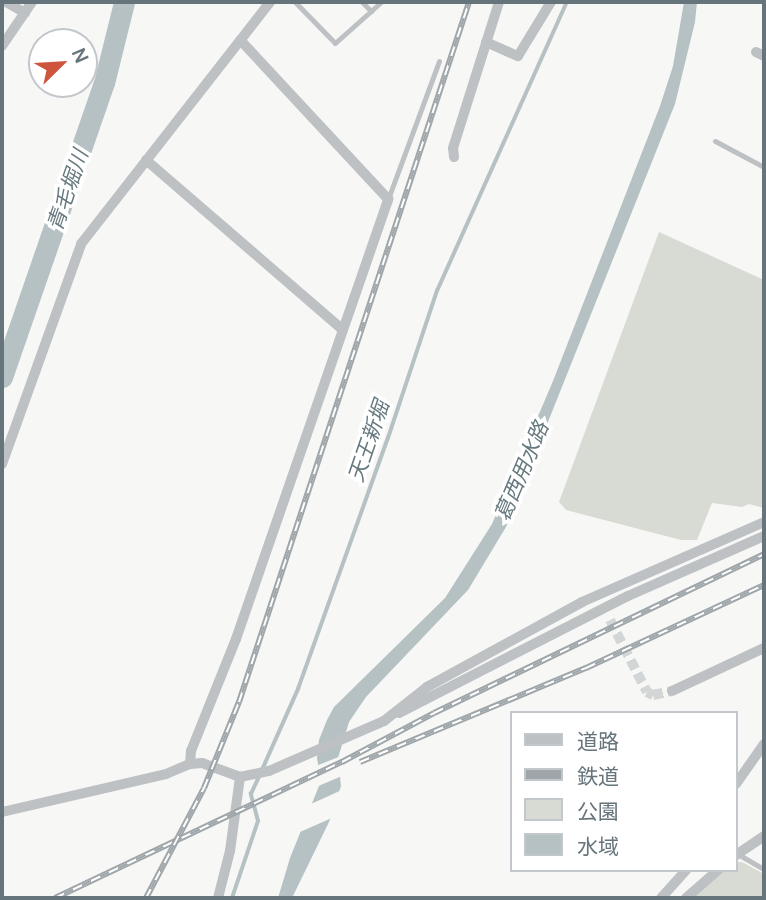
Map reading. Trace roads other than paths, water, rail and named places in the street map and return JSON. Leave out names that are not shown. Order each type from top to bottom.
[{"type":"street","points":[[6,2],[24,13]]},
{"type":"street","points":[[2,46],[32,2]]},
{"type":"street","points":[[2,464],[76,254],[270,2]]},
{"type":"street","points":[[454,157],[453,148],[499,2]]},
{"type":"street","points":[[486,42],[518,56],[551,2]]},
{"type":"street","points":[[190,764],[191,751],[236,639],[388,199],[240,40]]},
{"type":"street","points":[[146,160],[343,330]]},
{"type":"street","points":[[393,714],[427,687],[582,602],[764,522]]},
{"type":"street","points":[[2,812],[166,774],[202,762],[245,777],[269,771],[393,714],[409,710],[604,609],[764,536]]},
{"type":"street","points":[[604,609],[610,620]]},
{"type":"street","points":[[672,691],[764,648]]},
{"type":"street","points":[[738,781],[764,744]]},
{"type":"street","points":[[218,898],[245,777]]},
{"type":"street","points":[[738,853],[764,836]]},
{"type":"street","points":[[661,898],[684,872]]},
{"type":"street","points":[[686,898],[716,872]]},
{"type":"lane","points":[[295,2],[335,44],[381,2]]},
{"type":"lane","points":[[362,2],[371,11]]},
{"type":"lane","points":[[388,199],[439,61]]},
{"type":"lane","points":[[715,141],[764,167]]},
{"type":"lane","points":[[738,855],[764,869]]},
{"type":"water","name":"葛西用水路","points":[[684,2],[697,2],[695,22],[675,104],[506,527],[468,590],[366,697],[349,722],[338,758],[341,786],[329,822],[292,898],[278,898],[290,858],[321,781],[317,758],[319,740],[334,707],[445,598],[492,524],[553,381],[660,106],[673,66]]},
{"type":"waterway","name":"青毛堀川","points":[[2,377],[104,83],[124,2]]},
{"type":"waterway","name":"天王新堀","points":[[262,770],[298,689],[388,438],[437,291],[567,2]]},
{"type":"waterway","name":"天王新堀","points":[[232,898],[258,821],[251,794],[259,777]]},
{"type":"tunnel","points":[[610,620],[647,692],[653,695],[672,691]]},
{"type":"railway","points":[[146,898],[204,788],[239,702],[469,2]]},
{"type":"railway","points":[[55,898],[342,762],[434,713],[764,554]]},
{"type":"railway","points":[[360,762],[586,668],[764,585]]}]
